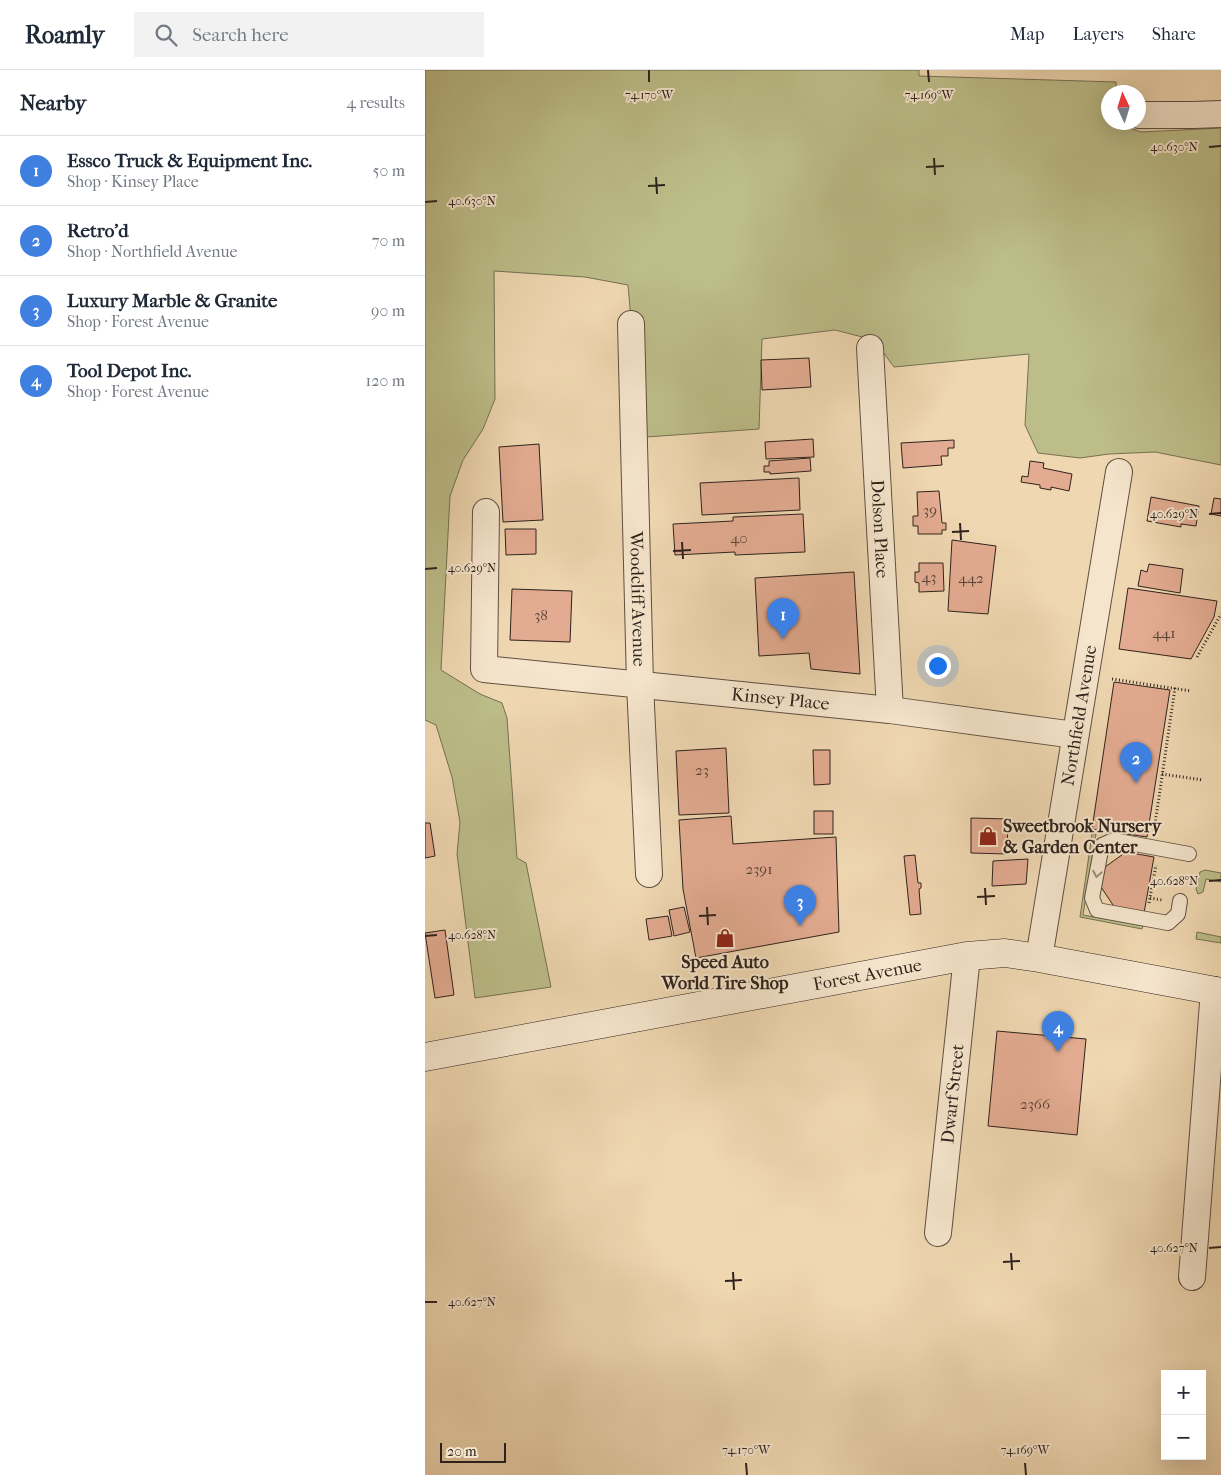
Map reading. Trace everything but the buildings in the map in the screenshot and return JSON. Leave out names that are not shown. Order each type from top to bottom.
[{"type":"main road","name":"Forest Avenue","points":[[425,1057],[967,956],[1005,953],[1218,991]]},
{"type":"street","points":[[1146,116],[1221,114]]},
{"type":"street","name":"Woodcliff Avenue","points":[[631,324],[639,684],[649,874]]},
{"type":"street","name":"Dolson Place","points":[[870,348],[890,710]]},
{"type":"street","name":"Northfield Avenue","points":[[1039,958],[1119,472]]},
{"type":"street","name":"Kinsey Place","points":[[485,512],[485,669],[890,710],[1075,735]]},
{"type":"street","name":"Dwarf Street","points":[[938,1233],[967,956]]},
{"type":"street","points":[[1192,1277],[1218,991]]},
{"type":"lane","points":[[1181,901],[1178,914],[1168,922],[1097,910],[1093,898],[1102,845],[1113,840],[1189,854]]},
{"type":"path","points":[[1197,657],[1221,614]]},
{"type":"path","points":[[1112,679],[1191,691]]},
{"type":"path","points":[[1154,831],[1175,688]]},
{"type":"path","points":[[1162,774],[1203,780]]},
{"type":"path","points":[[1149,906],[1157,860]]},
{"type":"green space","points":[[425,70],[919,70],[919,76],[1116,82],[1116,85],[1101,85],[1101,130],[1135,130],[1141,132],[1221,128],[1221,465],[1155,452],[1109,454],[1080,458],[1038,453],[1025,425],[1029,354],[894,367],[874,340],[835,330],[762,339],[759,429],[646,437],[640,421],[628,285],[585,277],[494,271],[495,399],[483,429],[463,460],[450,496],[441,670],[480,694],[502,703],[507,718],[517,858],[526,863],[551,987],[475,998],[457,854],[460,822],[452,777],[436,725],[425,720]]},
{"type":"green space","points":[[1092,834],[1096,834],[1083,915],[1143,926],[1142,929],[1080,917]]},
{"type":"green space","points":[[1205,870],[1221,873],[1221,882],[1206,879],[1203,892],[1198,894],[1196,889],[1200,872]]},
{"type":"green space","points":[[1197,932],[1221,937],[1221,943],[1196,939]]},
{"type":"place","name":"Essco Truck & Equipment Inc.","points":[[783,639]]},
{"type":"place","name":"Retro'd","points":[[1136,783]]},
{"type":"place","name":"Sweetbrook Nursery & Garden Center","points":[[988,836]]},
{"type":"place","name":"Luxury Marble & Granite","points":[[800,926]]},
{"type":"place","name":"Speed Auto World Tire Shop","points":[[725,938]]},
{"type":"place","name":"Tool Depot Inc.","points":[[1058,1052]]}]
